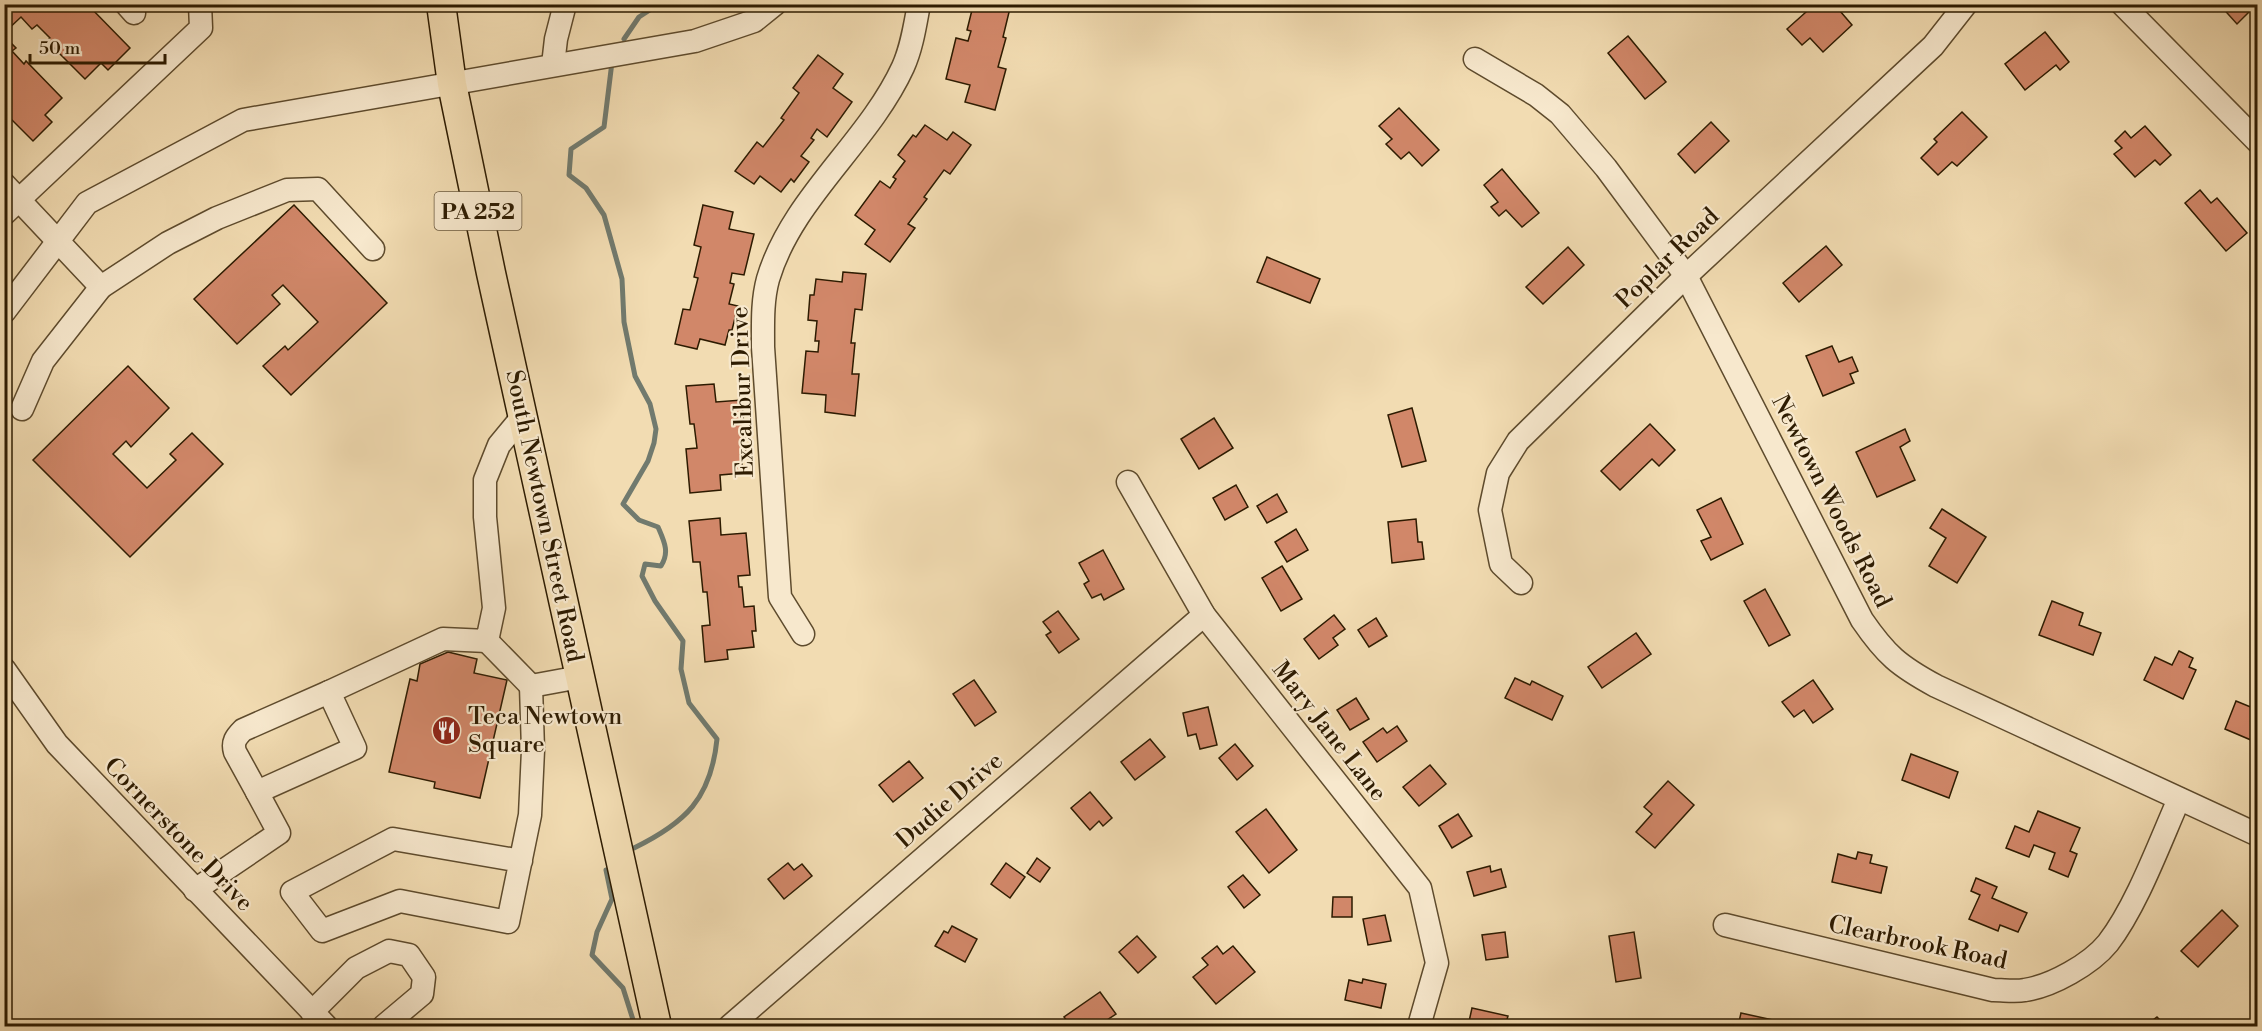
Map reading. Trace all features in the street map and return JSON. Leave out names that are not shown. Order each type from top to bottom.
[{"type":"main road","name":"South Newtown Street Road","points":[[441,4],[452,84],[522,416],[657,1026]]},
{"type":"street","points":[[101,287],[58,241],[10,199],[201,28],[201,4]]},
{"type":"street","points":[[553,64],[556,39],[565,4]]},
{"type":"street","points":[[4,312],[87,203],[243,120],[695,41],[754,21],[775,4]]},
{"type":"street","name":"Excalibur Drive","points":[[803,634],[780,597],[763,347],[762,313],[768,280],[778,253],[793,224],[868,124],[892,87],[910,47],[919,4]]},
{"type":"street","name":"Poplar Road","points":[[1521,583],[1501,564],[1490,510],[1498,473],[1518,441],[1686,276],[1933,46],[1966,4]]},
{"type":"street","points":[[2122,4],[2258,142]]},
{"type":"street","name":"Newtown Woods Road","points":[[1475,59],[1536,95],[1560,114],[1606,168],[1686,276],[1856,609],[1878,644],[1904,669],[1936,686],[2258,835]]},
{"type":"street","points":[[22,409],[43,361],[101,287],[168,243],[217,218],[287,190],[318,189],[374,249]]},
{"type":"street","points":[[487,641],[494,608],[485,517],[485,480],[499,445],[522,416]]},
{"type":"street","name":"Mary Jane Lane","points":[[1128,482],[1204,615],[1420,888],[1437,963],[1419,1026]]},
{"type":"street","name":"Dudie Drive","points":[[730,1026],[1204,615]]},
{"type":"street","points":[[195,890],[279,833],[235,752],[233,745],[243,730],[443,639],[487,641],[531,686],[533,750],[530,815],[508,922],[400,901],[322,931],[292,892],[393,838],[520,861]]},
{"type":"street","name":"Cornerstone Drive","points":[[4,669],[57,744],[319,1019]]},
{"type":"street","points":[[531,686],[580,677]]},
{"type":"street","points":[[257,792],[355,748],[329,692]]},
{"type":"street","name":"Clearbrook Road","points":[[1725,925],[1993,990],[2026,990],[2055,981],[2082,966],[2106,945],[2126,917],[2179,799]]},
{"type":"street","points":[[319,1019],[356,968],[389,951],[409,955],[424,976],[422,994],[384,1026]]},
{"type":"building","points":[[4,4],[87,4],[130,48],[108,70],[101,63],[85,79],[47,41],[50,38],[37,25],[32,29],[21,17],[4,33]]},
{"type":"building","points":[[964,4],[1011,4],[1003,37],[1006,38],[998,67],[1006,69],[995,110],[965,102],[970,85],[946,79],[956,38],[968,41],[971,31],[967,30],[972,10],[963,8]]},
{"type":"building","points":[[1815,4],[1834,4],[1852,25],[1823,52],[1810,38],[1802,45],[1787,29]]},
{"type":"building","points":[[2219,4],[2257,4],[2237,24]]},
{"type":"building","points":[[2045,32],[2069,62],[2060,70],[2056,65],[2025,90],[2005,64]]},
{"type":"building","points":[[4,36],[16,48],[12,51],[24,64],[26,61],[62,98],[45,115],[52,122],[33,141],[4,112]]},
{"type":"building","points":[[1628,36],[1666,82],[1645,99],[1608,53]]},
{"type":"building","points":[[818,55],[843,74],[833,88],[852,102],[827,137],[817,129],[811,138],[814,140],[801,156],[809,162],[794,182],[791,179],[781,192],[760,176],[754,184],[735,171],[757,142],[763,147],[784,120],[781,118],[799,93],[793,88]]},
{"type":"building","points":[[1399,108],[1439,150],[1422,166],[1409,152],[1401,159],[1386,144],[1392,139],[1379,126]]},
{"type":"building","points":[[1962,112],[1987,137],[1957,166],[1952,162],[1938,175],[1921,158],[1937,142],[1934,139]]},
{"type":"building","points":[[1711,122],[1729,141],[1695,173],[1678,154]]},
{"type":"building","points":[[925,125],[947,140],[953,132],[971,145],[950,174],[944,170],[924,197],[927,199],[908,224],[915,228],[890,262],[865,244],[875,230],[855,215],[880,181],[890,188],[896,179],[893,177],[905,161],[898,155],[913,135],[916,137]]},
{"type":"building","points":[[2145,126],[2171,155],[2160,165],[2155,160],[2135,177],[2114,154],[2122,148],[2115,141],[2125,131],[2131,138]]},
{"type":"building","points":[[1502,169],[1539,213],[1522,227],[1506,210],[1499,216],[1491,207],[1498,202],[1484,185]]},
{"type":"building","points":[[2200,190],[2211,203],[2217,198],[2247,233],[2226,251],[2185,203]]},
{"type":"building","points":[[294,205],[387,303],[291,395],[263,366],[285,346],[288,350],[318,322],[283,285],[272,295],[280,304],[237,344],[194,299]]},
{"type":"building","points":[[703,205],[733,212],[729,229],[754,234],[744,275],[732,273],[730,283],[734,284],[729,304],[738,306],[732,330],[729,330],[725,345],[700,339],[697,349],[675,344],[683,309],[690,310],[698,278],[694,277],[701,247],[694,245]]},
{"type":"building","points":[[1826,246],[1842,265],[1799,302],[1783,283]]},
{"type":"building","points":[[1568,247],[1584,265],[1543,304],[1526,287]]},
{"type":"building","points":[[1267,257],[1320,279],[1310,303],[1257,282]]},
{"type":"building","points":[[843,272],[866,274],[862,310],[855,309],[851,343],[855,343],[852,374],[859,374],[855,416],[825,412],[826,395],[802,393],[806,351],[818,352],[819,341],[815,341],[817,321],[808,320],[810,295],[814,295],[816,279],[842,282]]},
{"type":"building","points":[[1832,346],[1839,362],[1852,357],[1858,371],[1850,374],[1854,383],[1823,396],[1806,356]]},
{"type":"building","points":[[128,366],[169,408],[131,447],[126,441],[113,454],[147,488],[176,460],[170,454],[192,433],[223,464],[130,557],[33,460]]},
{"type":"building","points":[[714,384],[716,402],[742,400],[746,454],[741,455],[743,473],[720,475],[721,490],[690,493],[686,449],[697,448],[694,424],[690,424],[686,386]]},
{"type":"building","points":[[1412,408],[1426,461],[1402,467],[1388,415]]},
{"type":"building","points":[[1214,418],[1233,448],[1199,469],[1181,439]]},
{"type":"building","points":[[1650,424],[1675,450],[1659,466],[1652,459],[1620,490],[1601,471]]},
{"type":"building","points":[[1905,429],[1910,441],[1900,447],[1915,480],[1877,497],[1856,452]]},
{"type":"building","points":[[1236,485],[1248,507],[1225,520],[1213,498]]},
{"type":"building","points":[[1277,494],[1287,512],[1267,523],[1257,506]]},
{"type":"building","points":[[1721,498],[1743,544],[1711,560],[1701,541],[1711,537],[1697,510]]},
{"type":"building","points":[[1942,509],[1986,537],[1957,583],[1929,566],[1946,538],[1930,528]]},
{"type":"building","points":[[720,518],[721,535],[746,533],[750,575],[738,576],[739,587],[742,587],[744,607],[754,606],[756,631],[752,631],[754,647],[727,650],[728,659],[705,662],[702,626],[710,625],[707,592],[703,592],[700,562],[693,562],[689,521]]},
{"type":"building","points":[[1416,519],[1418,542],[1422,542],[1424,559],[1392,563],[1388,522]]},
{"type":"building","points":[[1296,529],[1308,550],[1287,562],[1275,542]]},
{"type":"building","points":[[1103,550],[1124,589],[1104,600],[1101,594],[1092,598],[1084,584],[1089,581],[1079,563]]},
{"type":"building","points":[[1282,566],[1302,599],[1281,611],[1262,578]]},
{"type":"building","points":[[1765,589],[1790,635],[1769,646],[1744,601]]},
{"type":"building","points":[[2052,601],[2083,613],[2079,625],[2101,633],[2093,655],[2039,635]]},
{"type":"building","points":[[1058,611],[1079,639],[1059,653],[1046,635],[1051,632],[1043,622]]},
{"type":"building","points":[[1334,615],[1345,629],[1333,638],[1338,645],[1319,659],[1304,639]]},
{"type":"building","points":[[1376,618],[1387,636],[1369,647],[1358,630]]},
{"type":"building","points":[[1636,633],[1651,654],[1602,688],[1588,667]]},
{"type":"building","points":[[2179,651],[2193,658],[2189,667],[2196,670],[2183,699],[2144,680],[2155,657],[2172,665]]},
{"type":"building","points":[[448,652],[477,659],[474,673],[507,680],[480,798],[434,788],[435,782],[389,772],[410,679],[417,681],[420,664]]},
{"type":"building","points":[[1515,678],[1530,685],[1532,681],[1563,696],[1552,720],[1505,698]]},
{"type":"building","points":[[974,680],[996,712],[975,726],[953,694]]},
{"type":"building","points":[[1813,680],[1833,709],[1813,723],[1804,710],[1794,717],[1782,702]]},
{"type":"building","points":[[1356,698],[1369,719],[1350,730],[1337,710]]},
{"type":"building","points":[[2236,701],[2258,710],[2258,743],[2225,729]]},
{"type":"building","points":[[1208,707],[1217,745],[1200,749],[1196,734],[1188,736],[1183,713]]},
{"type":"building","points":[[1397,726],[1407,741],[1377,762],[1363,742],[1383,728],[1387,733]]},
{"type":"building","points":[[1150,739],[1165,757],[1135,780],[1121,762]]},
{"type":"building","points":[[1235,744],[1253,766],[1237,780],[1219,758]]},
{"type":"building","points":[[1911,754],[1958,772],[1949,798],[1902,780]]},
{"type":"building","points":[[909,761],[923,778],[893,802],[879,785]]},
{"type":"building","points":[[1430,765],[1446,784],[1419,806],[1403,787]]},
{"type":"building","points":[[1668,781],[1694,805],[1655,848],[1636,832],[1652,814],[1644,807]]},
{"type":"building","points":[[1090,792],[1112,818],[1103,826],[1099,821],[1090,830],[1071,808]]},
{"type":"building","points":[[1266,809],[1297,850],[1269,873],[1236,832]]},
{"type":"building","points":[[2038,811],[2080,828],[2070,851],[2077,854],[2068,877],[2049,869],[2055,853],[2034,845],[2029,857],[2006,848],[2015,826],[2029,832]]},
{"type":"building","points":[[1458,814],[1472,836],[1452,848],[1439,826]]},
{"type":"building","points":[[1858,852],[1872,855],[1870,863],[1887,867],[1881,893],[1832,882],[1838,854],[1856,859]]},
{"type":"building","points":[[1037,858],[1050,868],[1040,882],[1027,873]]},
{"type":"building","points":[[788,863],[794,870],[802,864],[812,876],[784,899],[768,879]]},
{"type":"building","points":[[1006,863],[1025,877],[1010,898],[991,884]]},
{"type":"building","points":[[1490,866],[1491,872],[1501,869],[1506,887],[1474,896],[1467,872]]},
{"type":"building","points":[[1243,875],[1260,895],[1244,908],[1228,887]]},
{"type":"building","points":[[1976,878],[1997,887],[1992,898],[2027,913],[2018,932],[2000,925],[1998,931],[1969,919],[1980,895],[1971,891]]},
{"type":"building","points":[[1333,897],[1352,897],[1352,917],[1332,917]]},
{"type":"building","points":[[2222,910],[2238,926],[2198,967],[2181,951]]},
{"type":"building","points":[[1385,915],[1391,941],[1368,945],[1363,919]]},
{"type":"building","points":[[952,926],[977,939],[965,962],[935,946],[944,931],[948,933]]},
{"type":"building","points":[[1505,932],[1508,957],[1486,960],[1482,935]]},
{"type":"building","points":[[1634,932],[1641,978],[1616,982],[1609,936]]},
{"type":"building","points":[[1137,936],[1156,957],[1138,973],[1119,952]]},
{"type":"building","points":[[1217,946],[1223,954],[1233,946],[1255,972],[1216,1004],[1193,977],[1208,965],[1202,958]]},
{"type":"building","points":[[1363,979],[1386,984],[1381,1008],[1345,1000],[1349,980],[1362,983]]},
{"type":"building","points":[[1100,992],[1116,1014],[1098,1026],[1071,1026],[1064,1017]]},
{"type":"building","points":[[1472,1008],[1508,1016],[1505,1026],[1468,1026]]},
{"type":"building","points":[[1741,1013],[1791,1024],[1791,1026],[1738,1026]]},
{"type":"building","points":[[2157,1017],[2166,1026],[2145,1026]]},
{"type":"waterway","points":[[624,39],[639,17],[659,4]]},
{"type":"waterway","points":[[612,62],[604,127],[571,149],[569,175],[586,188],[604,215],[622,279],[624,322],[635,376],[650,404],[656,429],[648,461],[623,504],[639,520],[658,527],[666,551],[664,561],[661,566],[645,564],[642,576],[655,601],[683,641],[681,669],[689,703],[717,739],[709,778],[692,807],[668,829],[634,848]]},
{"type":"waterway","points":[[606,870],[612,899],[597,932],[592,955],[623,988],[635,1026]]},
{"type":"place","name":"Teca Newtown Square","points":[[447,730]]}]
